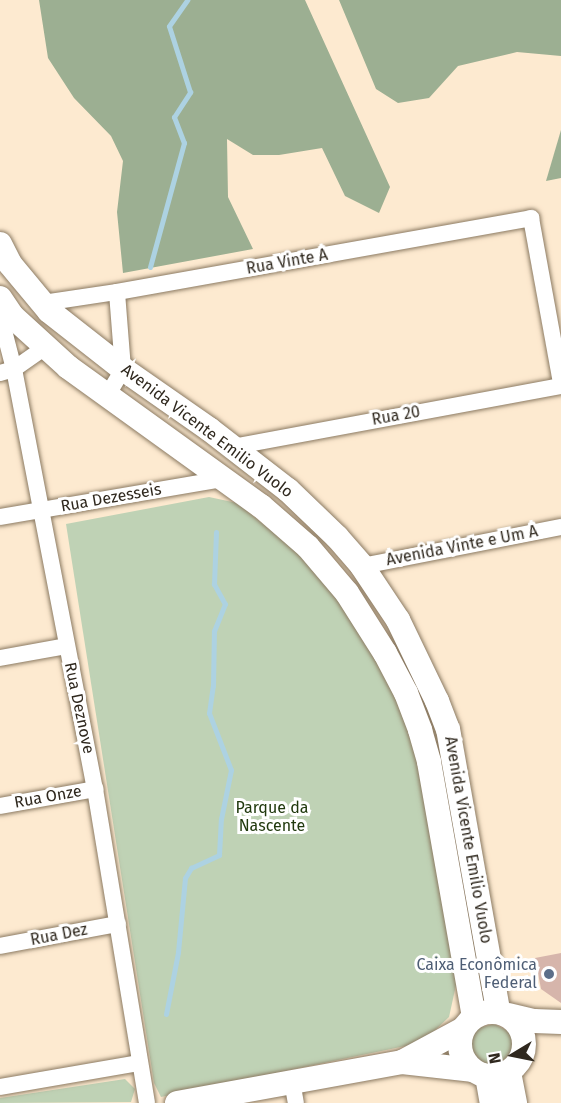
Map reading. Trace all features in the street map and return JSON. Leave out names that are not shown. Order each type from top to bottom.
[{"type":"main road","name":"Avenida Vicente Emilio Vuolo","points":[[0,244],[10,264],[43,303],[123,369],[288,490],[337,537],[362,566],[399,620],[448,729],[503,1013]]},
{"type":"main road","name":"Avenida Vicente Emilio Vuolo","points":[[0,298],[12,315],[44,348],[261,506],[308,548],[347,593],[406,693],[429,762],[469,1023]]},
{"type":"main road","points":[[402,1062],[489,1072],[522,1057],[524,1048],[521,1029],[503,1013]]},
{"type":"main road","points":[[177,1103],[294,1092],[402,1062],[469,1023],[503,1013],[534,1021],[561,1022]]},
{"type":"main road","points":[[469,1023],[460,1051],[489,1072],[514,1103]]},
{"type":"main road","points":[[489,1072],[492,1103]]},
{"type":"street","name":"Rua Vinte A","points":[[43,303],[117,292],[531,218],[561,384]]},
{"type":"street","points":[[107,396],[123,369],[117,292]]},
{"type":"street","name":"Rua Deznove","points":[[0,315],[7,371],[41,510],[95,789],[147,1103]]},
{"type":"street","points":[[7,371],[44,348]]},
{"type":"street","name":"Rua 20","points":[[232,447],[561,384]]},
{"type":"street","name":"Rua Dezesseis","points":[[0,517],[223,479]]},
{"type":"street","name":"Avenida Vinte e Um A","points":[[362,566],[561,527]]},
{"type":"street","points":[[0,658],[66,646]]},
{"type":"street","name":"Rua Onze","points":[[0,806],[95,789]]},
{"type":"street","name":"Rua Dez","points":[[0,946],[118,924]]},
{"type":"street","points":[[0,1087],[139,1063]]},
{"type":"green space","points":[[39,0],[305,0],[390,187],[379,213],[345,196],[322,148],[279,155],[253,155],[227,139],[228,197],[253,249],[123,273],[117,212],[123,161],[111,136],[74,98],[48,58]]},
{"type":"green space","points":[[339,0],[561,0],[561,56],[517,52],[458,66],[429,98],[398,103],[376,89]]},
{"type":"green space","points":[[561,130],[561,178],[546,181]]},
{"type":"green space","name":"Parque da Nascente","points":[[209,497],[237,503],[316,567],[361,625],[400,697],[425,776],[456,985],[449,1017],[430,1035],[415,1044],[161,1097],[154,1083],[66,524]]},
{"type":"green space","points":[[494,1024],[510,1032],[518,1048],[513,1064],[501,1074],[468,1058],[467,1042],[478,1028]]},
{"type":"green space","points":[[125,1079],[135,1089],[131,1102],[0,1103],[0,1098]]},
{"type":"building","name":"Caixa Econômica Federal","points":[[561,953],[561,1003],[541,989],[535,958]]},
{"type":"waterway","points":[[150,267],[184,143],[174,117],[190,92],[169,26],[187,0]]},
{"type":"waterway","points":[[166,1014],[178,952],[185,878],[191,868],[219,855],[221,819],[231,770],[209,713],[213,686],[214,631],[225,604],[214,584],[216,532]]},
{"type":"place","name":"Caixa Econômica Federal","points":[[549,974]]}]
